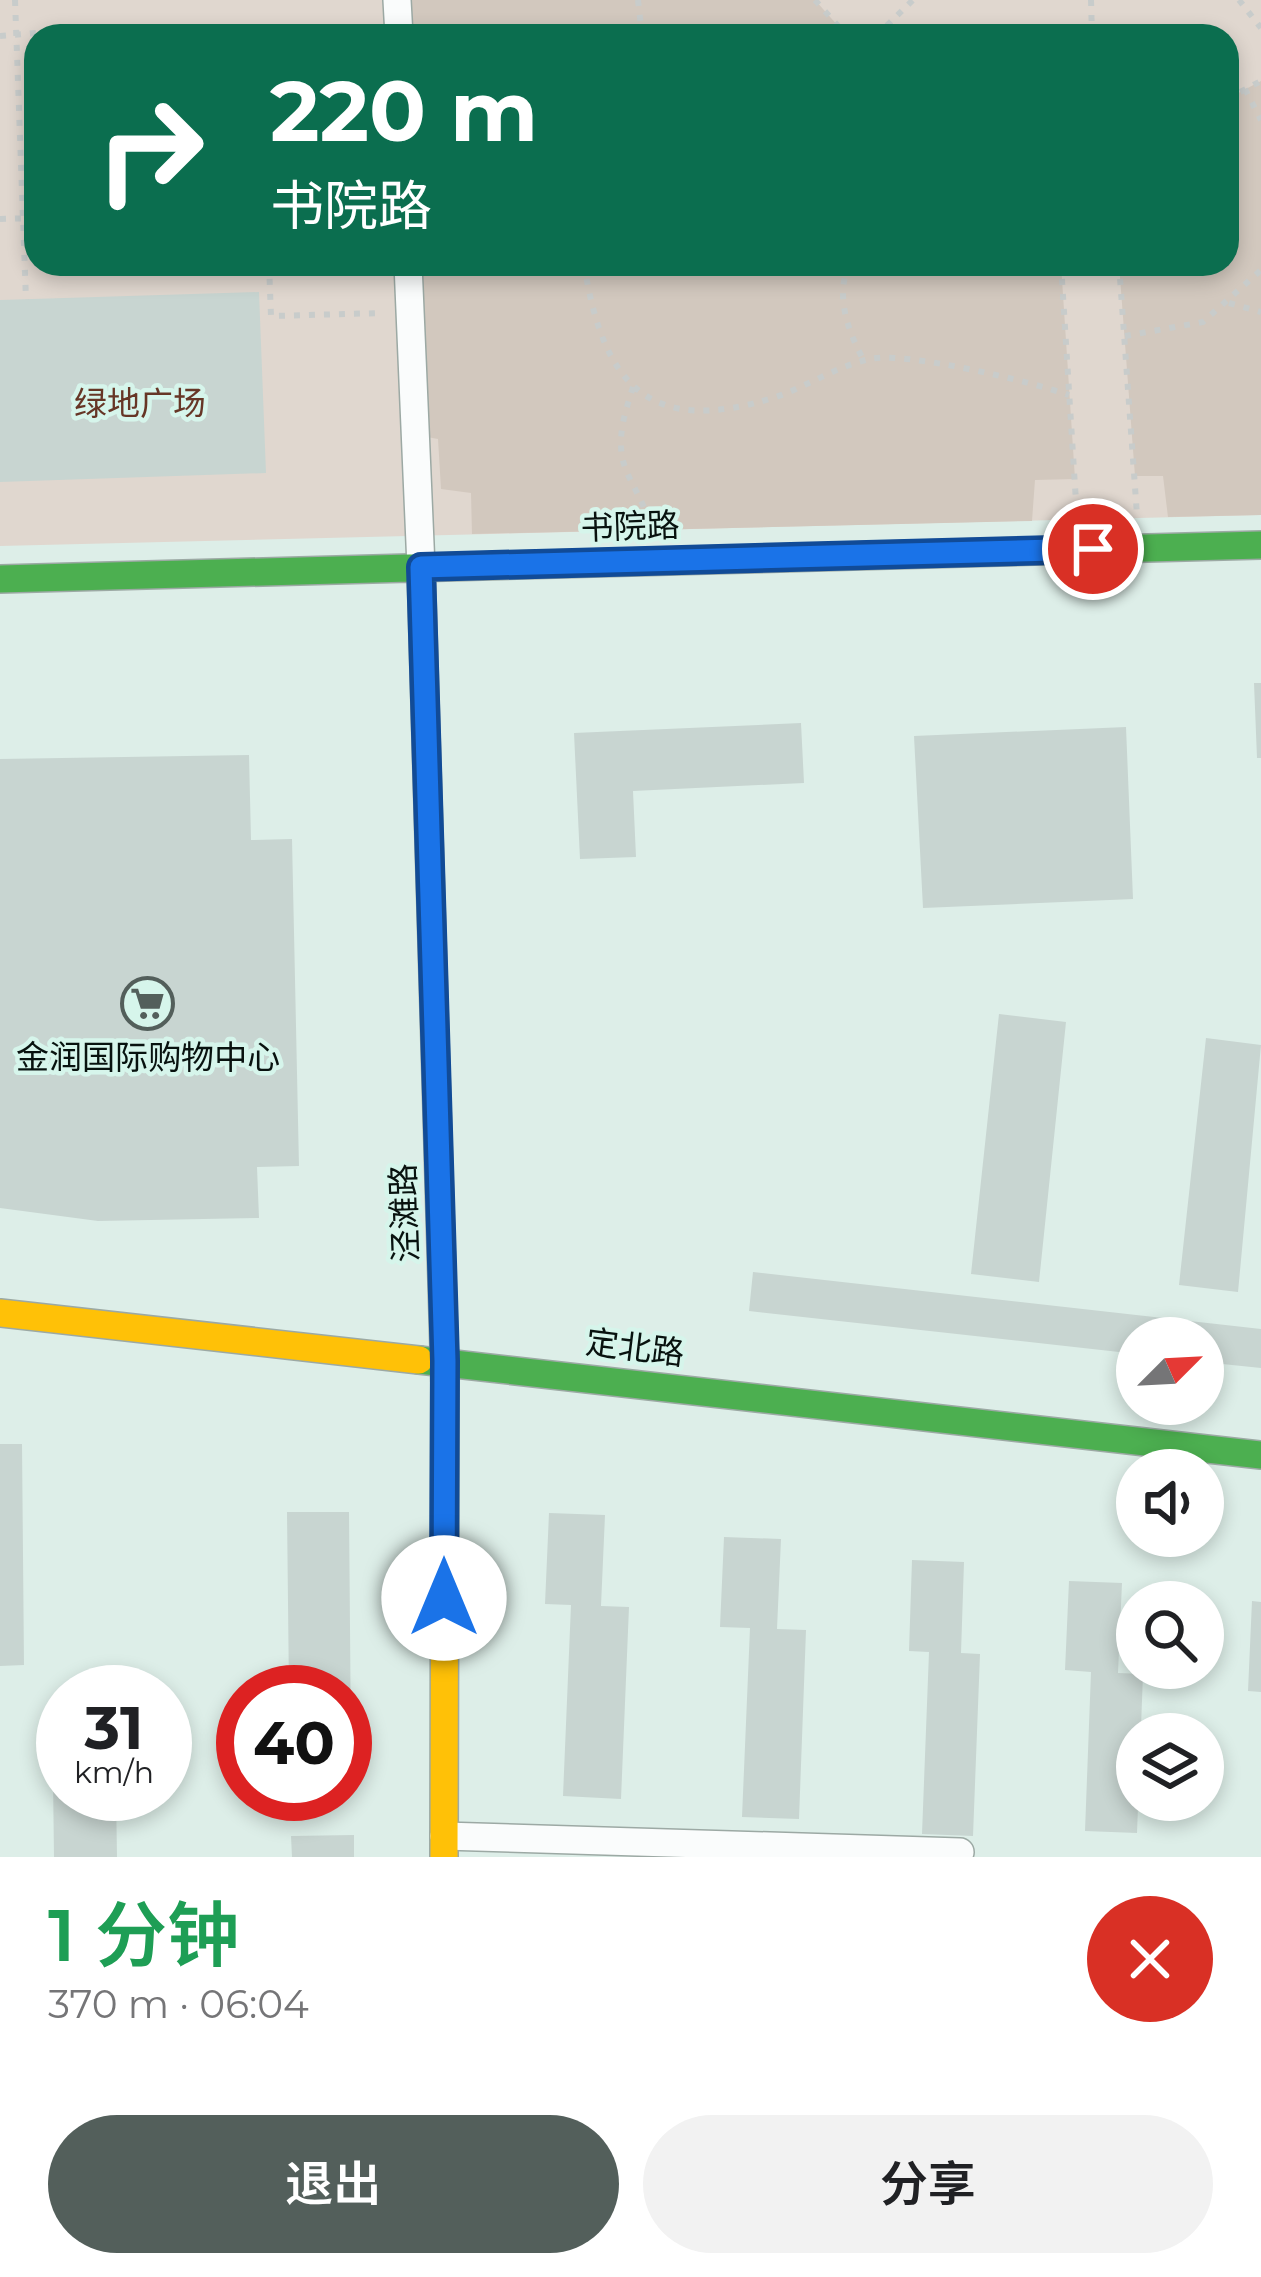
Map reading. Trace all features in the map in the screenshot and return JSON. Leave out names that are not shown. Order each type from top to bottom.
[{"type":"street","points":[[408,276],[421,567]]},
{"type":"street","name":"书院路","points":[[0,579],[1261,545]]},
{"type":"street","name":"泾滩路","points":[[421,567],[445,1361],[444,1846]]},
{"type":"street","name":"定北路","points":[[0,1313],[1261,1455]]},
{"type":"street","points":[[444,1846],[960,1852]]},
{"type":"path","points":[[15,0],[24,246]]},
{"type":"path","points":[[815,0],[836,24]]},
{"type":"path","points":[[888,24],[913,0]]},
{"type":"path","points":[[1239,0],[1261,28]]},
{"type":"path","points":[[0,36],[24,33]]},
{"type":"path","points":[[1239,92],[1261,80]]},
{"type":"path","points":[[1245,89],[1261,120]]},
{"type":"path","points":[[0,219],[23,219]]},
{"type":"path","points":[[1124,336],[1203,322],[1261,270]]},
{"type":"path","points":[[25,276],[26,299]]},
{"type":"path","points":[[269,276],[271,316],[410,313]]},
{"type":"path","points":[[586,276],[594,326],[616,374],[633,387],[707,413],[778,396],[874,357],[1015,376],[1069,395]]},
{"type":"path","points":[[844,276],[844,311],[864,361]]},
{"type":"path","points":[[1062,276],[1079,550]]},
{"type":"path","points":[[1120,276],[1140,549]]},
{"type":"path","points":[[1229,303],[1261,312]]},
{"type":"path","points":[[633,387],[621,426],[622,458],[648,514],[648,561]]},
{"type":"green space","name":"绿地广场","points":[[0,0],[1261,0],[1261,515],[0,546]]},
{"type":"shaded area","points":[[397,0],[815,0],[836,24],[398,24]]},
{"type":"shaded area","points":[[1261,81],[1261,515],[1168,517],[1163,476],[1135,476],[1120,276],[1239,276],[1239,93]]},
{"type":"shaded area","points":[[409,276],[1062,276],[1075,479],[1035,480],[1032,521],[472,534],[471,493],[441,489],[438,439],[416,435]]},
{"type":"building","points":[[259,292],[266,473],[0,482],[0,300]]},
{"type":"building","points":[[1254,683],[1261,683],[1261,758],[1257,758]]},
{"type":"building","points":[[801,723],[804,783],[633,791],[636,857],[580,859],[574,733]]},
{"type":"building","points":[[1126,727],[1133,899],[923,908],[914,736]]},
{"type":"building","name":"金润国际购物中心","points":[[249,755],[251,840],[292,839],[299,1166],[257,1167],[259,1218],[98,1221],[0,1208],[0,759]]},
{"type":"building","points":[[999,1014],[1066,1022],[1039,1282],[971,1274]]},
{"type":"building","points":[[1206,1038],[1261,1045],[1238,1292],[1179,1285]]},
{"type":"building","points":[[753,1272],[1154,1317],[1116,1317],[1116,1352],[749,1311]]},
{"type":"building","points":[[1224,1325],[1261,1329],[1261,1368],[1224,1364]]},
{"type":"building","points":[[0,1444],[22,1444],[24,1665],[0,1666]]},
{"type":"building","points":[[287,1512],[349,1512],[350,1665],[289,1665]]},
{"type":"building","points":[[549,1513],[605,1515],[601,1606],[629,1607],[621,1799],[563,1796],[571,1605],[545,1604]]},
{"type":"building","points":[[724,1537],[781,1539],[777,1629],[806,1630],[799,1819],[742,1817],[750,1628],[720,1627]]},
{"type":"building","points":[[912,1560],[964,1562],[961,1653],[980,1654],[973,1836],[922,1834],[929,1652],[909,1651]]},
{"type":"building","points":[[1069,1581],[1116,1583],[1116,1689],[1142,1689],[1142,1713],[1116,1713],[1116,1821],[1137,1821],[1137,1833],[1085,1831],[1091,1672],[1065,1670]]},
{"type":"building","points":[[1252,1601],[1261,1602],[1261,1692],[1248,1691]]},
{"type":"building","points":[[54,1821],[116,1821],[117,1857],[54,1857]]},
{"type":"building","points":[[354,1835],[354,1857],[292,1857],[291,1836]]},
{"type":"traffic: fast","points":[[0,579],[1261,545]]},
{"type":"traffic: fast","points":[[421,567],[445,1383]]},
{"type":"traffic: fast","points":[[419,1360],[1261,1455]]},
{"type":"traffic: slow","points":[[0,1313],[419,1360]]},
{"type":"traffic: slow","points":[[444,1857],[445,1383]]},
{"type":"place","name":"金润国际购物中心","points":[[148,1003]]},
{"type":"route","points":[[444,1598],[445,1361],[421,567],[1093,549]]}]
